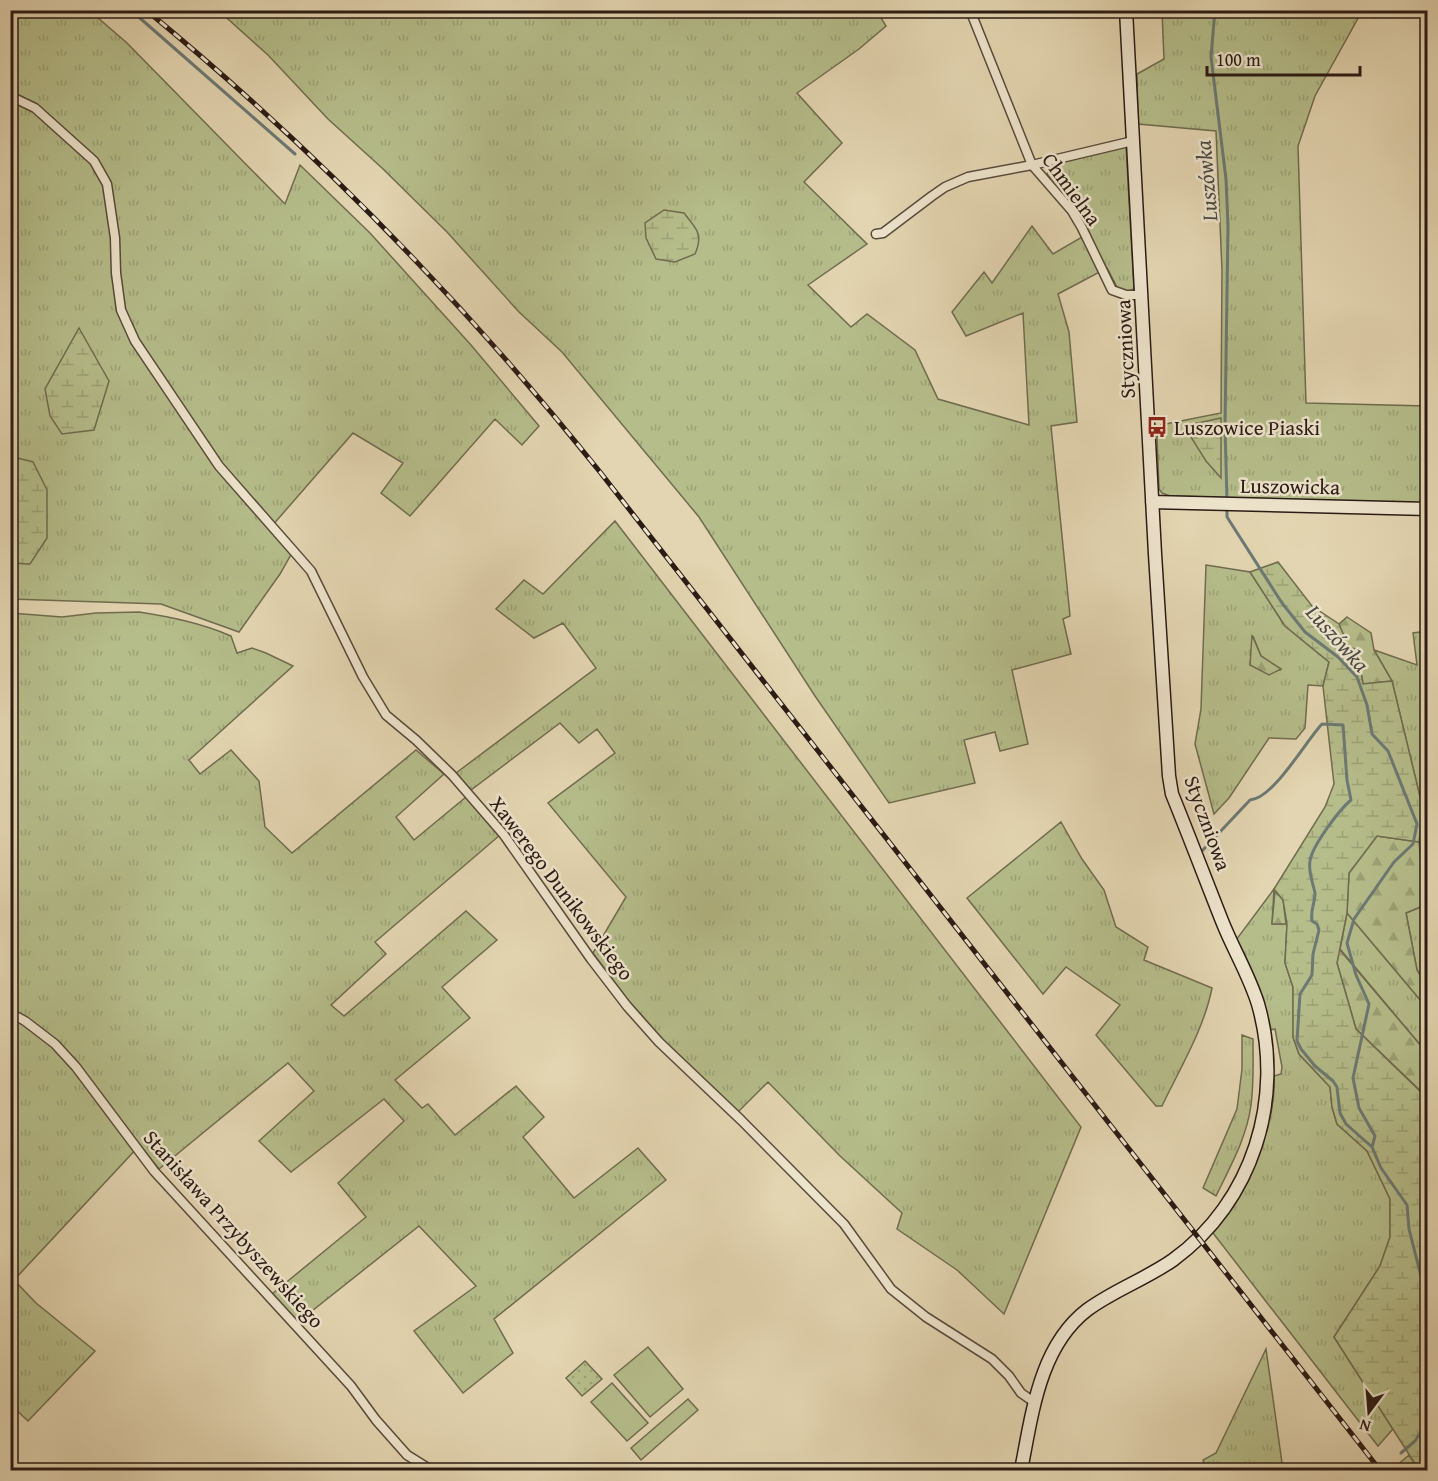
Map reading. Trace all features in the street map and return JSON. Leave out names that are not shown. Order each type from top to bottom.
[{"type":"street","name":"Chmielna","points":[[970,10],[1032,165],[1072,211],[1112,290],[1126,295],[1142,295]]},
{"type":"street","name":"Styczniowa","points":[[1021,1470],[1034,1402],[1053,1353],[1078,1318],[1096,1304],[1180,1255],[1197,1240],[1233,1197],[1251,1161],[1258,1139],[1267,1092],[1266,1043],[1257,1002],[1172,794],[1167,757],[1126,10]]},
{"type":"street","name":"Xawerego Dunikowskiego","points":[[10,96],[35,108],[94,161],[107,184],[115,238],[116,273],[121,310],[135,341],[219,466],[311,571],[363,677],[386,715],[452,775],[504,835],[627,1006],[659,1042],[741,1120],[844,1224],[891,1289],[932,1320],[992,1359],[1009,1376],[1021,1393],[1034,1402]]},
{"type":"street","points":[[876,234],[883,233],[945,187],[968,177],[1032,165],[1133,141]]},
{"type":"street","name":"Luszowicka","points":[[1152,502],[1428,508]]},
{"type":"street","name":"Stanisława Przybyszewskiego","points":[[10,1013],[25,1021],[55,1044],[76,1067],[154,1171],[351,1386],[376,1420],[407,1455],[431,1470]]},
{"type":"green space","points":[[11,11],[90,11],[127,43],[285,204],[300,165],[370,233],[471,345],[539,426],[522,445],[495,419],[410,516],[381,493],[403,463],[353,433],[271,527],[293,551],[280,574],[239,632],[161,604],[11,599]]},
{"type":"green space","points":[[219,11],[877,11],[886,26],[859,49],[797,93],[842,143],[804,182],[867,244],[808,285],[851,327],[867,314],[915,350],[938,399],[1029,425],[1023,313],[966,336],[952,312],[984,272],[992,283],[1032,226],[1053,254],[1089,233],[1077,207],[1047,174],[1053,162],[1126,146],[1134,289],[1124,292],[1117,287],[1107,268],[1058,294],[1069,332],[1077,422],[1051,426],[1070,616],[1063,619],[1071,654],[1012,670],[1028,744],[1000,751],[995,732],[964,740],[975,783],[889,803],[815,696],[699,517],[562,352],[519,312],[447,232],[328,119],[268,55]]},
{"type":"green space","points":[[1162,11],[1378,11],[1374,18],[1361,13],[1315,96],[1298,146],[1306,403],[1427,406],[1427,503],[1170,496],[1159,489],[1157,437],[1161,425],[1221,413],[1222,270],[1216,131],[1138,124],[1137,74],[1164,59]]},
{"type":"green space","points":[[664,210],[684,213],[695,227],[699,241],[695,254],[675,262],[656,259],[646,238],[645,223]]},
{"type":"green space","points":[[79,328],[109,381],[94,430],[62,434],[50,416],[45,389]]},
{"type":"green space","points":[[1221,418],[1221,478],[1206,461],[1184,426]]},
{"type":"green space","points":[[14,457],[33,462],[47,490],[47,538],[30,564],[11,563],[10,484]]},
{"type":"green space","points":[[615,521],[1081,1127],[1004,1314],[957,1270],[897,1229],[902,1213],[839,1155],[768,1082],[738,1112],[665,1042],[628,1000],[593,953],[626,897],[548,803],[615,753],[597,729],[579,743],[560,723],[471,790],[456,773],[596,668],[563,623],[534,638],[496,609],[524,580],[543,594]]},
{"type":"green space","points":[[1278,562],[1312,606],[1339,624],[1349,648],[1357,649],[1363,684],[1392,681],[1423,809],[1419,842],[1377,836],[1349,873],[1347,913],[1337,963],[1356,1029],[1427,1098],[1428,1466],[1419,1470],[1334,1337],[1380,1266],[1390,1237],[1390,1199],[1367,1151],[1337,1124],[1330,1087],[1299,1054],[1293,1037],[1293,987],[1285,963],[1287,924],[1283,900],[1274,889],[1325,807],[1334,784],[1323,686],[1329,662],[1285,626],[1250,572]]},
{"type":"green space","points":[[1206,565],[1250,572],[1285,626],[1329,662],[1323,686],[1308,685],[1305,728],[1296,739],[1269,738],[1229,798],[1214,814],[1195,744],[1201,709]],"holes":[[[1253,636],[1261,656],[1281,670],[1250,665]]]},
{"type":"green space","points":[[139,612],[208,627],[231,636],[237,653],[252,648],[293,666],[189,760],[200,774],[231,750],[259,781],[265,827],[292,853],[416,750],[444,774],[396,817],[414,840],[466,797],[500,835],[375,942],[386,954],[331,1005],[344,1016],[466,911],[497,940],[442,987],[470,1018],[395,1080],[422,1108],[428,1104],[455,1135],[516,1086],[544,1117],[523,1137],[574,1198],[638,1148],[666,1180],[494,1319],[513,1353],[463,1393],[414,1331],[476,1286],[419,1226],[298,1322],[272,1294],[366,1217],[338,1183],[404,1121],[384,1099],[291,1172],[259,1141],[314,1091],[288,1063],[159,1169],[140,1145],[14,1280],[36,1303],[95,1351],[28,1421],[13,1407],[11,1409],[11,613],[62,617]]},
{"type":"green space","points":[[1347,617],[1371,633],[1374,650],[1392,681],[1363,684],[1357,650],[1349,649],[1339,624]]},
{"type":"green space","points":[[1427,631],[1427,987],[1417,970],[1406,913],[1425,905],[1419,842],[1423,809],[1392,681],[1374,650],[1417,665],[1413,633]]},
{"type":"green space","points":[[1252,635],[1261,656],[1281,669],[1269,675],[1250,665]]},
{"type":"green space","points":[[1061,822],[1082,859],[1104,890],[1116,927],[1148,947],[1144,960],[1212,988],[1197,1033],[1162,1106],[1156,1106],[1096,1035],[1120,1005],[1066,967],[1043,994],[967,898]]},
{"type":"green space","points":[[1377,836],[1419,842],[1425,905],[1406,913],[1417,970],[1427,987],[1427,1008],[1347,913],[1349,873]]},
{"type":"green space","points":[[1274,889],[1272,924],[1287,924],[1285,963],[1293,987],[1293,1037],[1299,1054],[1330,1087],[1337,1124],[1367,1151],[1390,1199],[1390,1237],[1380,1266],[1334,1337],[1393,1429],[1378,1446],[1213,1233],[1235,1204],[1258,1159],[1272,1108],[1274,1076],[1281,1074],[1282,1067],[1275,1029],[1270,1030],[1260,996],[1236,940]]},
{"type":"green space","points":[[1275,891],[1283,900],[1286,924],[1272,924]]},
{"type":"green space","points":[[1347,913],[1427,1008],[1427,1053],[1340,949]]},
{"type":"green space","points":[[1339,949],[1427,1053],[1427,1097],[1356,1029],[1337,963]]},
{"type":"green space","points":[[1242,1035],[1253,1039],[1251,1105],[1242,1140],[1216,1196],[1203,1188],[1237,1109],[1242,1069]]},
{"type":"green space","points":[[648,1347],[683,1389],[650,1417],[614,1375]]},
{"type":"green space","points":[[1266,1349],[1283,1470],[1206,1470],[1203,1460],[1216,1453]]},
{"type":"green space","points":[[585,1361],[602,1379],[582,1396],[566,1378]]},
{"type":"green space","points":[[612,1383],[648,1423],[627,1441],[591,1402]]},
{"type":"green space","points":[[688,1399],[698,1410],[641,1460],[631,1448]]},
{"type":"green space","points":[[1409,1455],[1419,1470],[1397,1470],[1395,1467]]},
{"type":"waterway","points":[[127,10],[133,12],[295,154]]},
{"type":"waterway","name":"Luszówka","points":[[1215,10],[1211,57],[1226,179],[1228,226],[1225,427],[1227,501]]},
{"type":"waterway","name":"Luszówka","points":[[1227,507],[1227,517],[1282,603],[1305,632],[1338,657],[1357,677],[1367,705],[1372,734],[1388,751],[1417,824],[1413,844],[1394,862],[1354,919],[1347,943],[1356,975],[1369,1004],[1353,1078],[1359,1108],[1375,1136],[1372,1147],[1381,1168],[1407,1205],[1409,1229],[1422,1280],[1428,1322]]},
{"type":"waterway","points":[[1202,851],[1250,800],[1259,797],[1279,780],[1322,724],[1343,725],[1347,780],[1351,800],[1327,829],[1310,861],[1310,873],[1315,893],[1312,921],[1317,924],[1319,930],[1313,954],[1312,975],[1300,994],[1297,1041],[1315,1066],[1337,1087],[1340,1113],[1346,1124],[1372,1147]]},
{"type":"waterway","name":"Luszówka","points":[[1401,1453],[1415,1441],[1428,1421]]},
{"type":"railway","points":[[146,10],[269,116],[328,172],[441,288],[548,409],[600,472],[1380,1470]]},
{"type":"place","name":"Luszowice Piaski","points":[[1157,427]]}]
